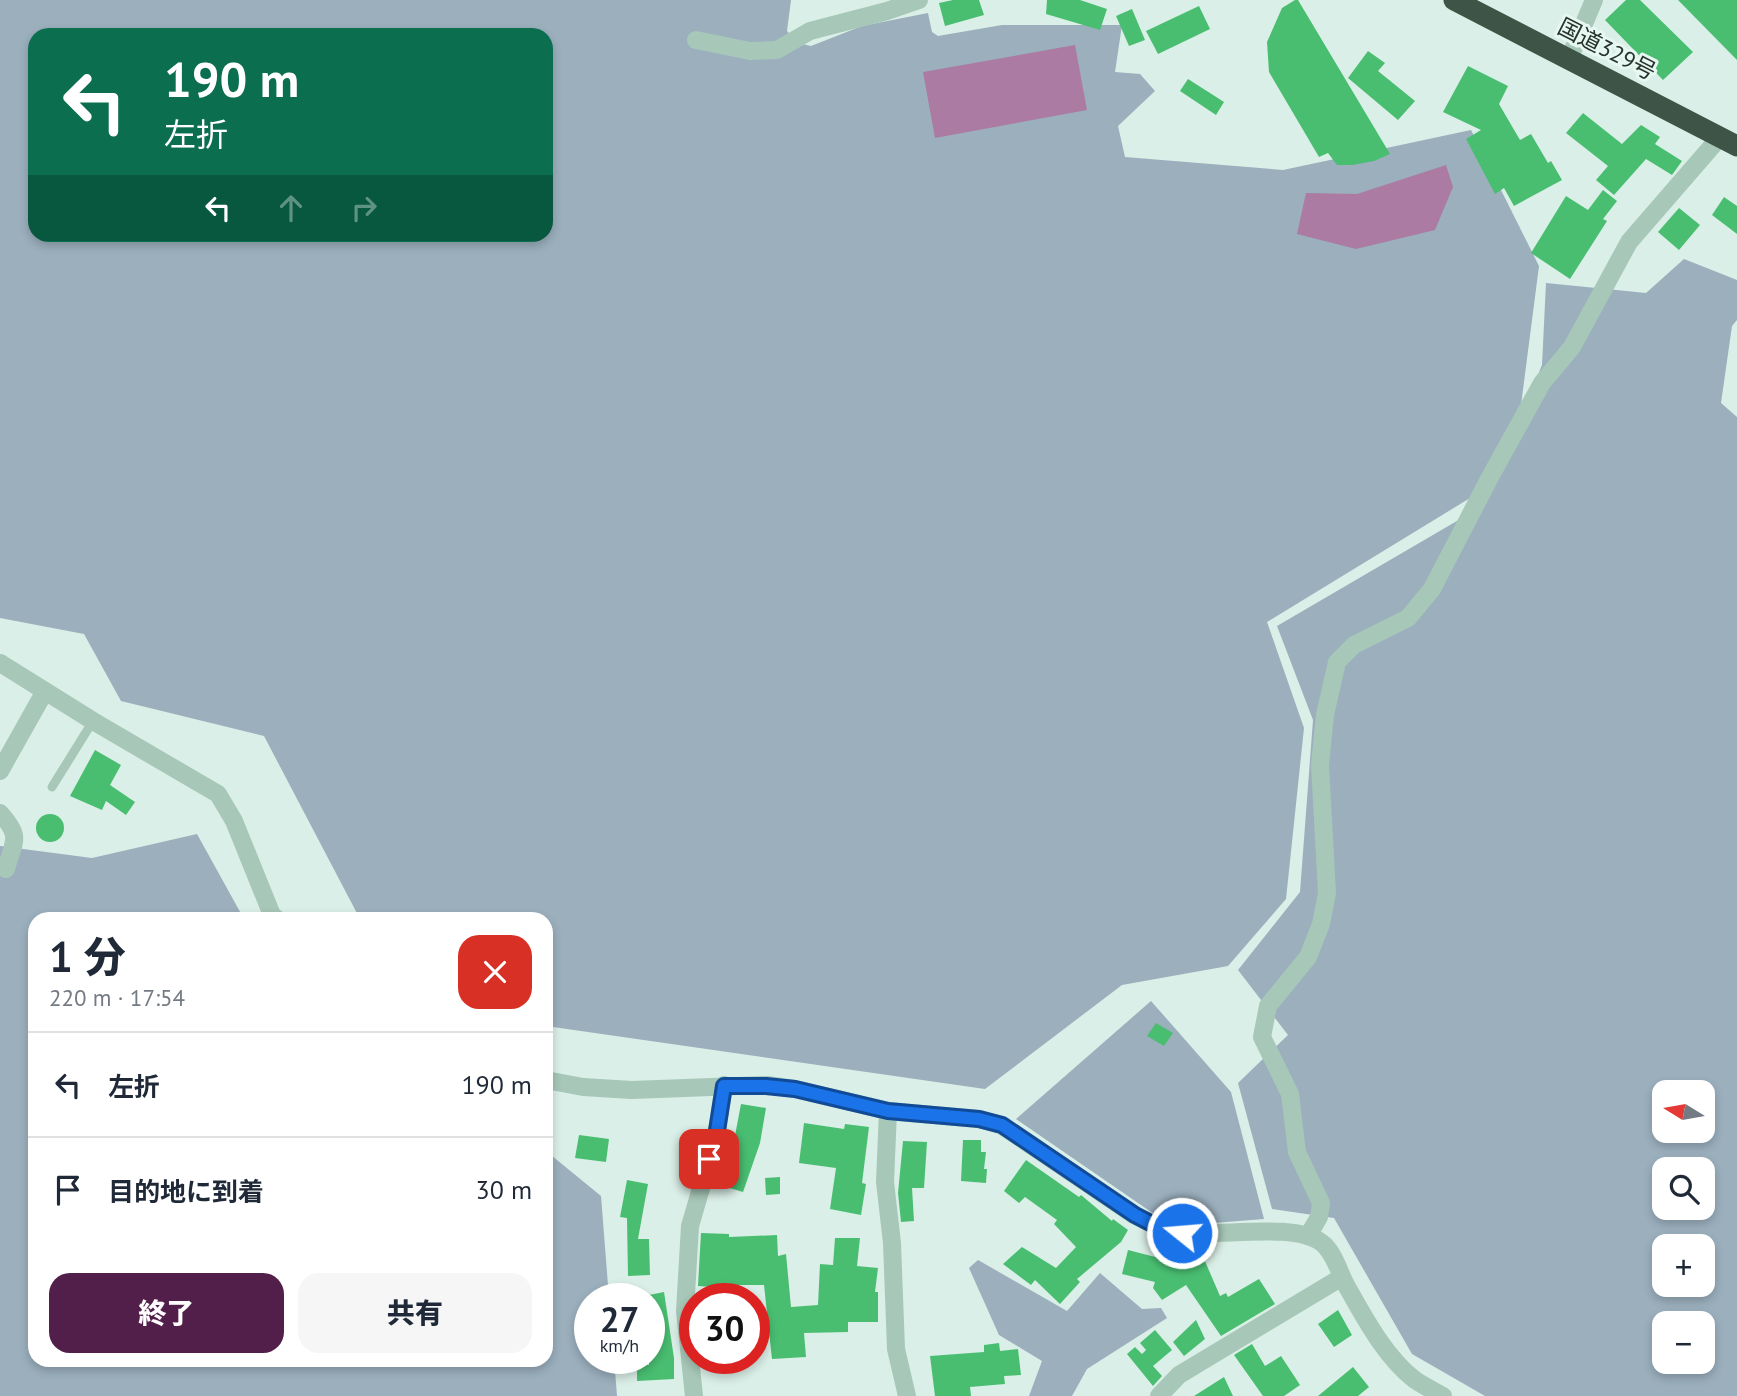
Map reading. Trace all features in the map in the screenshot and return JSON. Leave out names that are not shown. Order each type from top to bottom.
[{"type":"highway","name":"国道329号","points":[[1454,0],[1729,141]]},
{"type":"street","points":[[696,40],[750,51],[777,50],[810,31],[887,12],[919,0]]},
{"type":"street","points":[[1569,60],[1594,0]]},
{"type":"street","points":[[1308,1236],[1319,1217],[1321,1203],[1297,1152],[1290,1094],[1262,1037],[1268,1006],[1308,957],[1323,914],[1327,893],[1320,765],[1325,715],[1337,662],[1354,645],[1408,618],[1432,589],[1542,383],[1573,347],[1629,242],[1729,141]]},
{"type":"street","points":[[0,663],[218,794],[234,821],[271,912]]},
{"type":"street","points":[[0,771],[45,691]]},
{"type":"street","points":[[0,813],[15,829],[6,869]]},
{"type":"street","points":[[553,1081],[583,1087],[632,1090],[766,1086],[795,1089],[888,1111],[979,1119],[1002,1125],[1135,1215],[1158,1227],[1182,1233],[1286,1233],[1308,1236],[1323,1244],[1366,1320],[1393,1356],[1414,1379],[1443,1396]]},
{"type":"street","points":[[694,1396],[685,1311],[690,1226],[716,1137],[724,1086]]},
{"type":"street","points":[[888,1111],[885,1182],[892,1243],[896,1349],[907,1396]]},
{"type":"street","points":[[1159,1396],[1179,1375],[1342,1277]]},
{"type":"lane","points":[[52,787],[93,721]]},
{"type":"shaded area","points":[[0,0],[791,0],[787,31],[798,43],[811,46],[862,26],[928,13],[932,32],[938,36],[1002,25],[1122,25],[1115,72],[1140,74],[1155,91],[1118,126],[1125,157],[1283,170],[1471,130],[1539,266],[1521,405],[1475,495],[1267,622],[1304,728],[1286,899],[1228,966],[1122,985],[985,1089],[553,1027],[553,912],[356,912],[264,736],[121,701],[84,634],[0,618]]},
{"type":"shaded area","points":[[1075,45],[1087,110],[935,138],[923,72]]},
{"type":"shaded area","points":[[1446,165],[1453,187],[1435,230],[1356,249],[1297,234],[1306,193],[1357,194]]},
{"type":"shaded area","points":[[1684,259],[1737,280],[1737,320],[1732,326],[1721,403],[1737,417],[1737,1396],[1485,1396],[1412,1354],[1334,1218],[1272,1209],[1238,1083],[1288,1035],[1238,970],[1300,892],[1313,720],[1277,626],[1486,504],[1542,365],[1546,283],[1646,293]]},
{"type":"shaded area","points":[[197,834],[240,912],[28,912],[28,1367],[553,1367],[553,1157],[601,1196],[608,1283],[574,1283],[574,1374],[615,1374],[617,1396],[0,1396],[0,846],[92,858]]},
{"type":"shaded area","points":[[1151,1001],[1231,1092],[1264,1219],[1201,1224],[1154,1214],[1016,1119]]},
{"type":"shaded area","points":[[978,1260],[1067,1311],[1100,1273],[1142,1309],[1161,1308],[1167,1318],[1087,1369],[1072,1396],[1029,1396],[1042,1361],[999,1335],[969,1268]]},
{"type":"building","points":[[979,0],[984,15],[945,26],[939,3]]},
{"type":"building","points":[[1047,0],[1080,0],[1107,9],[1100,30],[1046,14]]},
{"type":"building","points":[[1298,0],[1390,154],[1374,161],[1352,165],[1337,165],[1328,153],[1319,157],[1269,72],[1267,42],[1282,8]]},
{"type":"building","points":[[1626,0],[1640,0],[1693,52],[1663,80],[1605,20]]},
{"type":"building","points":[[1678,0],[1737,0],[1737,60]]},
{"type":"building","points":[[1199,6],[1210,29],[1158,54],[1146,31]]},
{"type":"building","points":[[1132,9],[1145,40],[1129,46],[1116,16]]},
{"type":"building","points":[[1368,51],[1385,63],[1378,71],[1415,101],[1398,120],[1348,78]]},
{"type":"building","points":[[1468,66],[1508,86],[1499,104],[1520,140],[1531,134],[1548,163],[1551,161],[1562,180],[1514,206],[1504,188],[1495,194],[1466,139],[1481,130],[1443,112]]},
{"type":"building","points":[[1188,79],[1224,102],[1216,115],[1180,91]]},
{"type":"building","points":[[1583,113],[1622,144],[1641,125],[1660,137],[1655,144],[1682,161],[1672,175],[1646,159],[1614,195],[1596,180],[1608,166],[1566,133]]},
{"type":"building","points":[[1603,190],[1617,201],[1603,219],[1607,221],[1570,279],[1531,253],[1566,196],[1588,210]]},
{"type":"building","points":[[1724,197],[1737,206],[1737,234],[1712,215]]},
{"type":"building","points":[[1679,208],[1700,225],[1679,250],[1658,232]]},
{"type":"building","points":[[95,750],[121,765],[110,785],[135,802],[126,815],[106,801],[102,810],[70,796]]},
{"type":"building","points":[[50,814],[60,818],[64,828],[60,838],[50,842],[40,838],[36,828],[40,818]]},
{"type":"building","points":[[1156,1023],[1173,1033],[1164,1046],[1147,1036]]},
{"type":"building","points":[[741,1104],[766,1108],[760,1143],[743,1192],[716,1184],[729,1145],[733,1146]]},
{"type":"building","points":[[804,1123],[844,1129],[845,1124],[869,1127],[862,1183],[866,1184],[861,1215],[830,1209],[836,1168],[799,1163]]},
{"type":"building","points":[[579,1135],[609,1139],[606,1162],[575,1158]]},
{"type":"building","points":[[963,1140],[981,1140],[981,1152],[986,1152],[986,1183],[961,1181]]},
{"type":"building","points":[[903,1141],[927,1142],[924,1188],[912,1188],[914,1221],[901,1222],[898,1193]]},
{"type":"building","points":[[1026,1160],[1079,1197],[1081,1195],[1112,1221],[1113,1219],[1128,1230],[1121,1242],[1077,1279],[1080,1282],[1060,1304],[1035,1280],[1031,1285],[1003,1264],[1022,1247],[1056,1268],[1076,1247],[1054,1224],[1057,1220],[1025,1197],[1019,1203],[1004,1191]]},
{"type":"building","points":[[780,1177],[780,1194],[766,1195],[765,1178]]},
{"type":"building","points":[[627,1180],[648,1184],[638,1239],[649,1239],[650,1275],[628,1276],[627,1218],[620,1217]]},
{"type":"building","points":[[701,1233],[729,1234],[729,1237],[777,1235],[778,1256],[786,1254],[791,1307],[818,1305],[820,1264],[833,1265],[835,1238],[860,1238],[857,1266],[878,1268],[875,1292],[878,1292],[878,1322],[848,1322],[848,1332],[804,1333],[806,1357],[772,1359],[770,1283],[698,1283]]},
{"type":"building","points":[[1198,1245],[1220,1296],[1226,1293],[1228,1297],[1259,1279],[1275,1304],[1221,1336],[1186,1285],[1162,1300],[1153,1288],[1155,1282],[1122,1274],[1128,1250],[1163,1259]]},
{"type":"building","points":[[665,1299],[674,1358],[674,1379],[637,1381],[637,1374],[665,1374]]},
{"type":"building","points":[[1338,1310],[1352,1335],[1334,1347],[1318,1324]]},
{"type":"building","points":[[1196,1320],[1205,1339],[1184,1356],[1173,1342]]},
{"type":"building","points":[[1155,1330],[1172,1350],[1153,1366],[1162,1376],[1153,1386],[1127,1354],[1135,1347],[1142,1354],[1146,1350],[1140,1343]]},
{"type":"building","points":[[999,1343],[1000,1351],[1018,1349],[1021,1375],[1004,1376],[1005,1384],[970,1387],[971,1396],[935,1396],[930,1356],[984,1352],[984,1345]]},
{"type":"building","points":[[1252,1344],[1265,1366],[1281,1356],[1300,1385],[1284,1396],[1263,1396],[1234,1355]]},
{"type":"building","points":[[1353,1367],[1369,1387],[1358,1396],[1318,1396]]},
{"type":"building","points":[[1224,1377],[1233,1396],[1194,1396]]},
{"type":"route","points":[[709,1159],[716,1137],[724,1086],[795,1089],[888,1111],[979,1119],[1002,1125],[1135,1215],[1158,1227],[1182,1233]]}]
